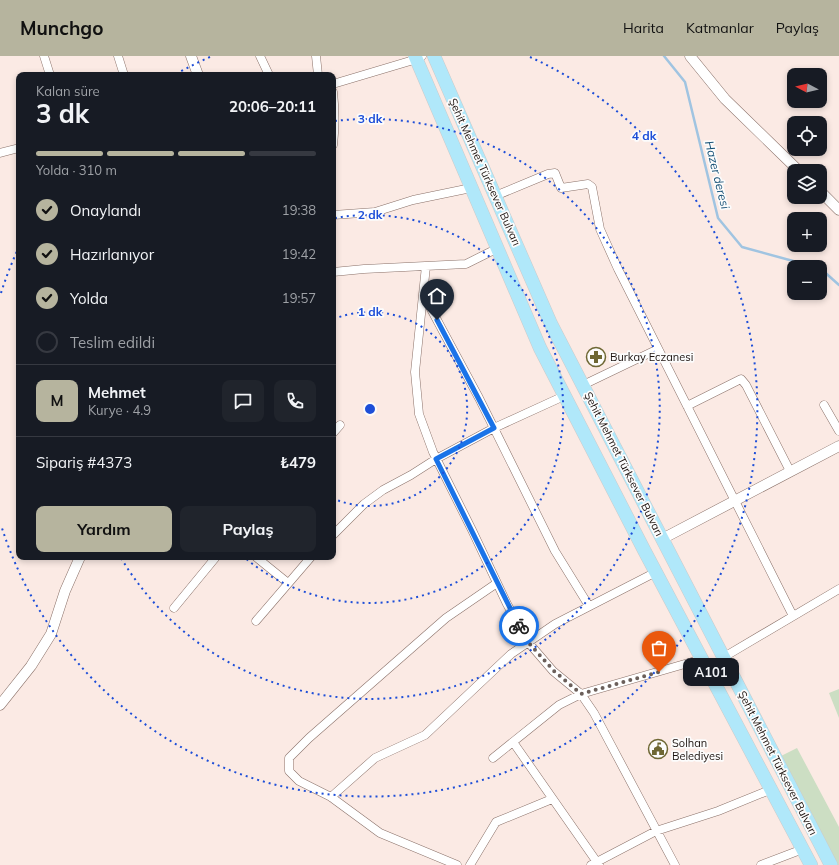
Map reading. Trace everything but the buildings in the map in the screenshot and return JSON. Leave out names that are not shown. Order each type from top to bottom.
[{"type":"highway","name":"Şehit Mehmet Türksever Bulvarı","points":[[434,56],[551,324],[831,865]]},
{"type":"highway","name":"Şehit Mehmet Türksever Bulvarı","points":[[418,57],[471,188],[540,348],[656,572],[811,865]]},
{"type":"highway","points":[[737,724],[754,717]]},
{"type":"street","points":[[44,56],[49,72]]},
{"type":"street","points":[[118,56],[123,72]]},
{"type":"street","points":[[192,56],[197,72]]},
{"type":"street","points":[[260,56],[268,72]]},
{"type":"street","points":[[316,56],[318,72]]},
{"type":"street","points":[[690,56],[725,99],[792,164]]},
{"type":"street","points":[[336,83],[418,57]]},
{"type":"street","points":[[0,152],[16,149]]},
{"type":"street","points":[[495,196],[548,174],[555,173],[561,188],[588,184],[592,187],[600,229],[618,269],[793,616]]},
{"type":"street","points":[[336,215],[375,212],[413,200],[471,188]]},
{"type":"street","points":[[827,198],[839,210]]},
{"type":"street","points":[[336,272],[466,264],[498,248]]},
{"type":"street","points":[[426,266],[415,372],[419,414],[436,459],[528,642],[554,671],[581,694],[594,713],[675,865]]},
{"type":"street","points":[[423,294],[494,428],[555,551],[589,606]]},
{"type":"street","points":[[583,385],[658,349]]},
{"type":"street","points":[[687,406],[741,378],[790,471]]},
{"type":"street","points":[[336,532],[374,495],[411,475],[436,459],[494,428],[564,396]]},
{"type":"street","points":[[824,405],[839,431]]},
{"type":"street","points":[[336,430],[340,425]]},
{"type":"street","points":[[662,539],[839,446]]},
{"type":"street","points":[[0,705],[31,666],[51,634],[65,591],[79,560]]},
{"type":"street","points":[[174,608],[214,560]]},
{"type":"street","points":[[260,560],[288,583]]},
{"type":"street","points":[[256,621],[308,560]]},
{"type":"street","points":[[331,797],[375,758],[425,735],[511,654],[528,642],[555,624],[656,572]]},
{"type":"street","points":[[457,865],[380,833],[331,797],[299,781],[289,771],[289,758],[309,738],[446,618],[497,583]]},
{"type":"street","points":[[724,657],[839,589]]},
{"type":"street","points":[[493,758],[559,705],[581,694],[702,659]]},
{"type":"street","points":[[513,742],[596,864],[656,831],[718,811],[772,789]]},
{"type":"street","points":[[470,865],[496,822],[552,799]]},
{"type":"street","points":[[761,865],[803,849]]},
{"type":"green space","points":[[839,689],[839,718],[829,693]]},
{"type":"green space","points":[[797,748],[839,827],[839,865],[836,865],[779,757]]},
{"type":"waterway","name":"Hazer deresi","points":[[664,56],[685,82],[718,218],[742,247],[789,260]]},
{"type":"waterway","name":"Hazer deresi","points":[[827,274],[839,285]]},
{"type":"way so far","points":[[519,626],[528,642],[554,671],[581,694],[659,672]]},
{"type":"place","name":"Burkay Eczanesi","points":[[596,357]]},
{"type":"place","name":"A101","points":[[659,672]]},
{"type":"place","name":"Solhan Belediyesi","points":[[658,749]]},
{"type":"route","points":[[437,320],[494,428],[436,459],[519,626]]}]
